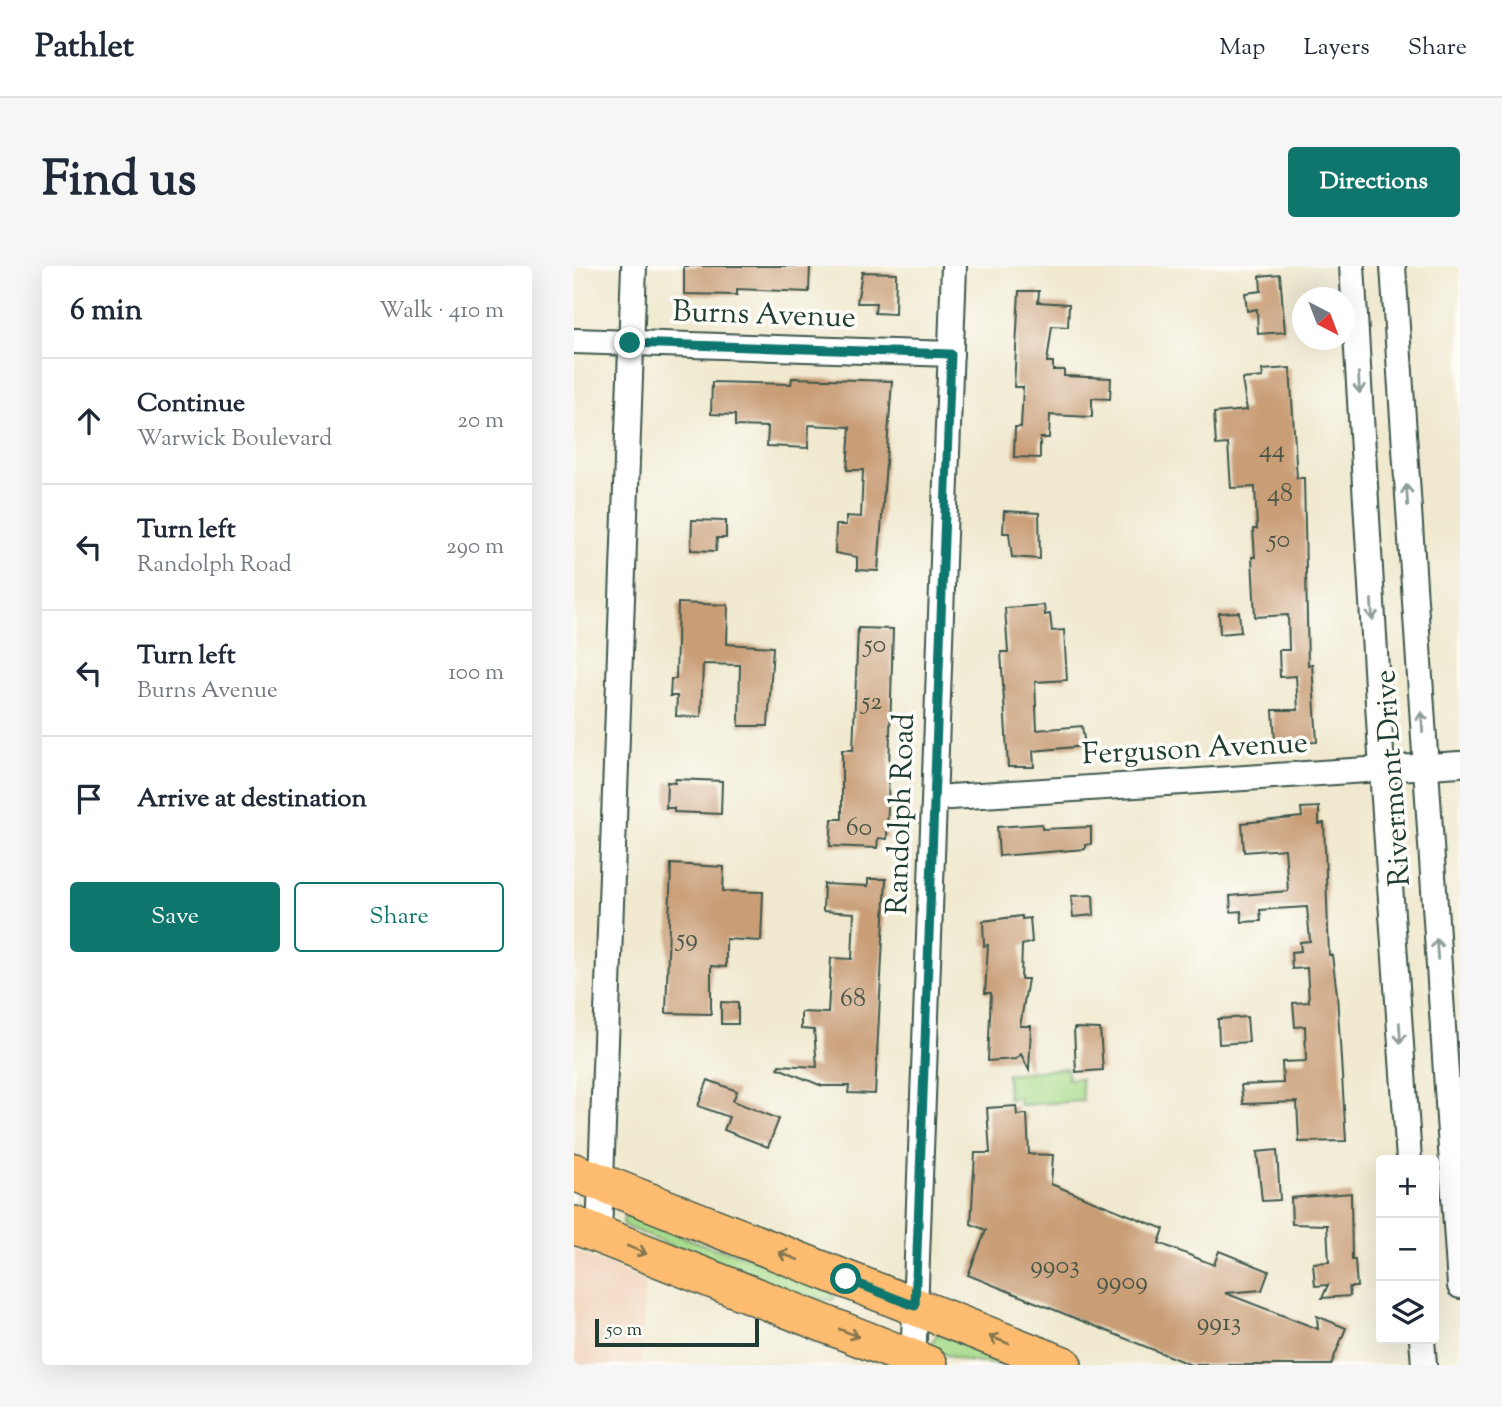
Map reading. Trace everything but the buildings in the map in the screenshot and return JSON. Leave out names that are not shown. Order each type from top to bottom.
[{"type":"main road","points":[[588,1177],[1063,1365]]},
{"type":"main road","points":[[587,1230],[918,1363]]},
{"type":"street","points":[[587,1230],[634,266]]},
{"type":"street","name":"Randolph Road","points":[[918,1363],[915,1306],[954,266]]},
{"type":"street","name":"Rivermont Drive","points":[[1352,266],[1382,770],[1409,1155]]},
{"type":"street","name":"Rivermont Drive","points":[[1393,266],[1460,1286]]},
{"type":"street","name":"Burns Avenue","points":[[574,341],[951,354]]},
{"type":"street","name":"Ferguson Avenue","points":[[935,798],[1460,764]]},
{"type":"street","points":[[1422,1344],[1424,1365]]},
{"type":"shaded area","points":[[574,1250],[645,1279],[641,1365],[574,1365]]},
{"type":"green space","points":[[1067,1068],[1068,1079],[1081,1078],[1083,1101],[1020,1105],[1019,1098],[1008,1099],[1007,1074]]},
{"type":"green space","points":[[624,1215],[713,1248],[751,1257],[834,1294],[834,1299],[820,1299],[796,1293],[697,1256],[623,1225]]},
{"type":"green space","points":[[938,1333],[1033,1365],[977,1362],[950,1356],[931,1344]]},
{"type":"route","points":[[630,343],[951,354],[915,1306],[846,1279]]}]
